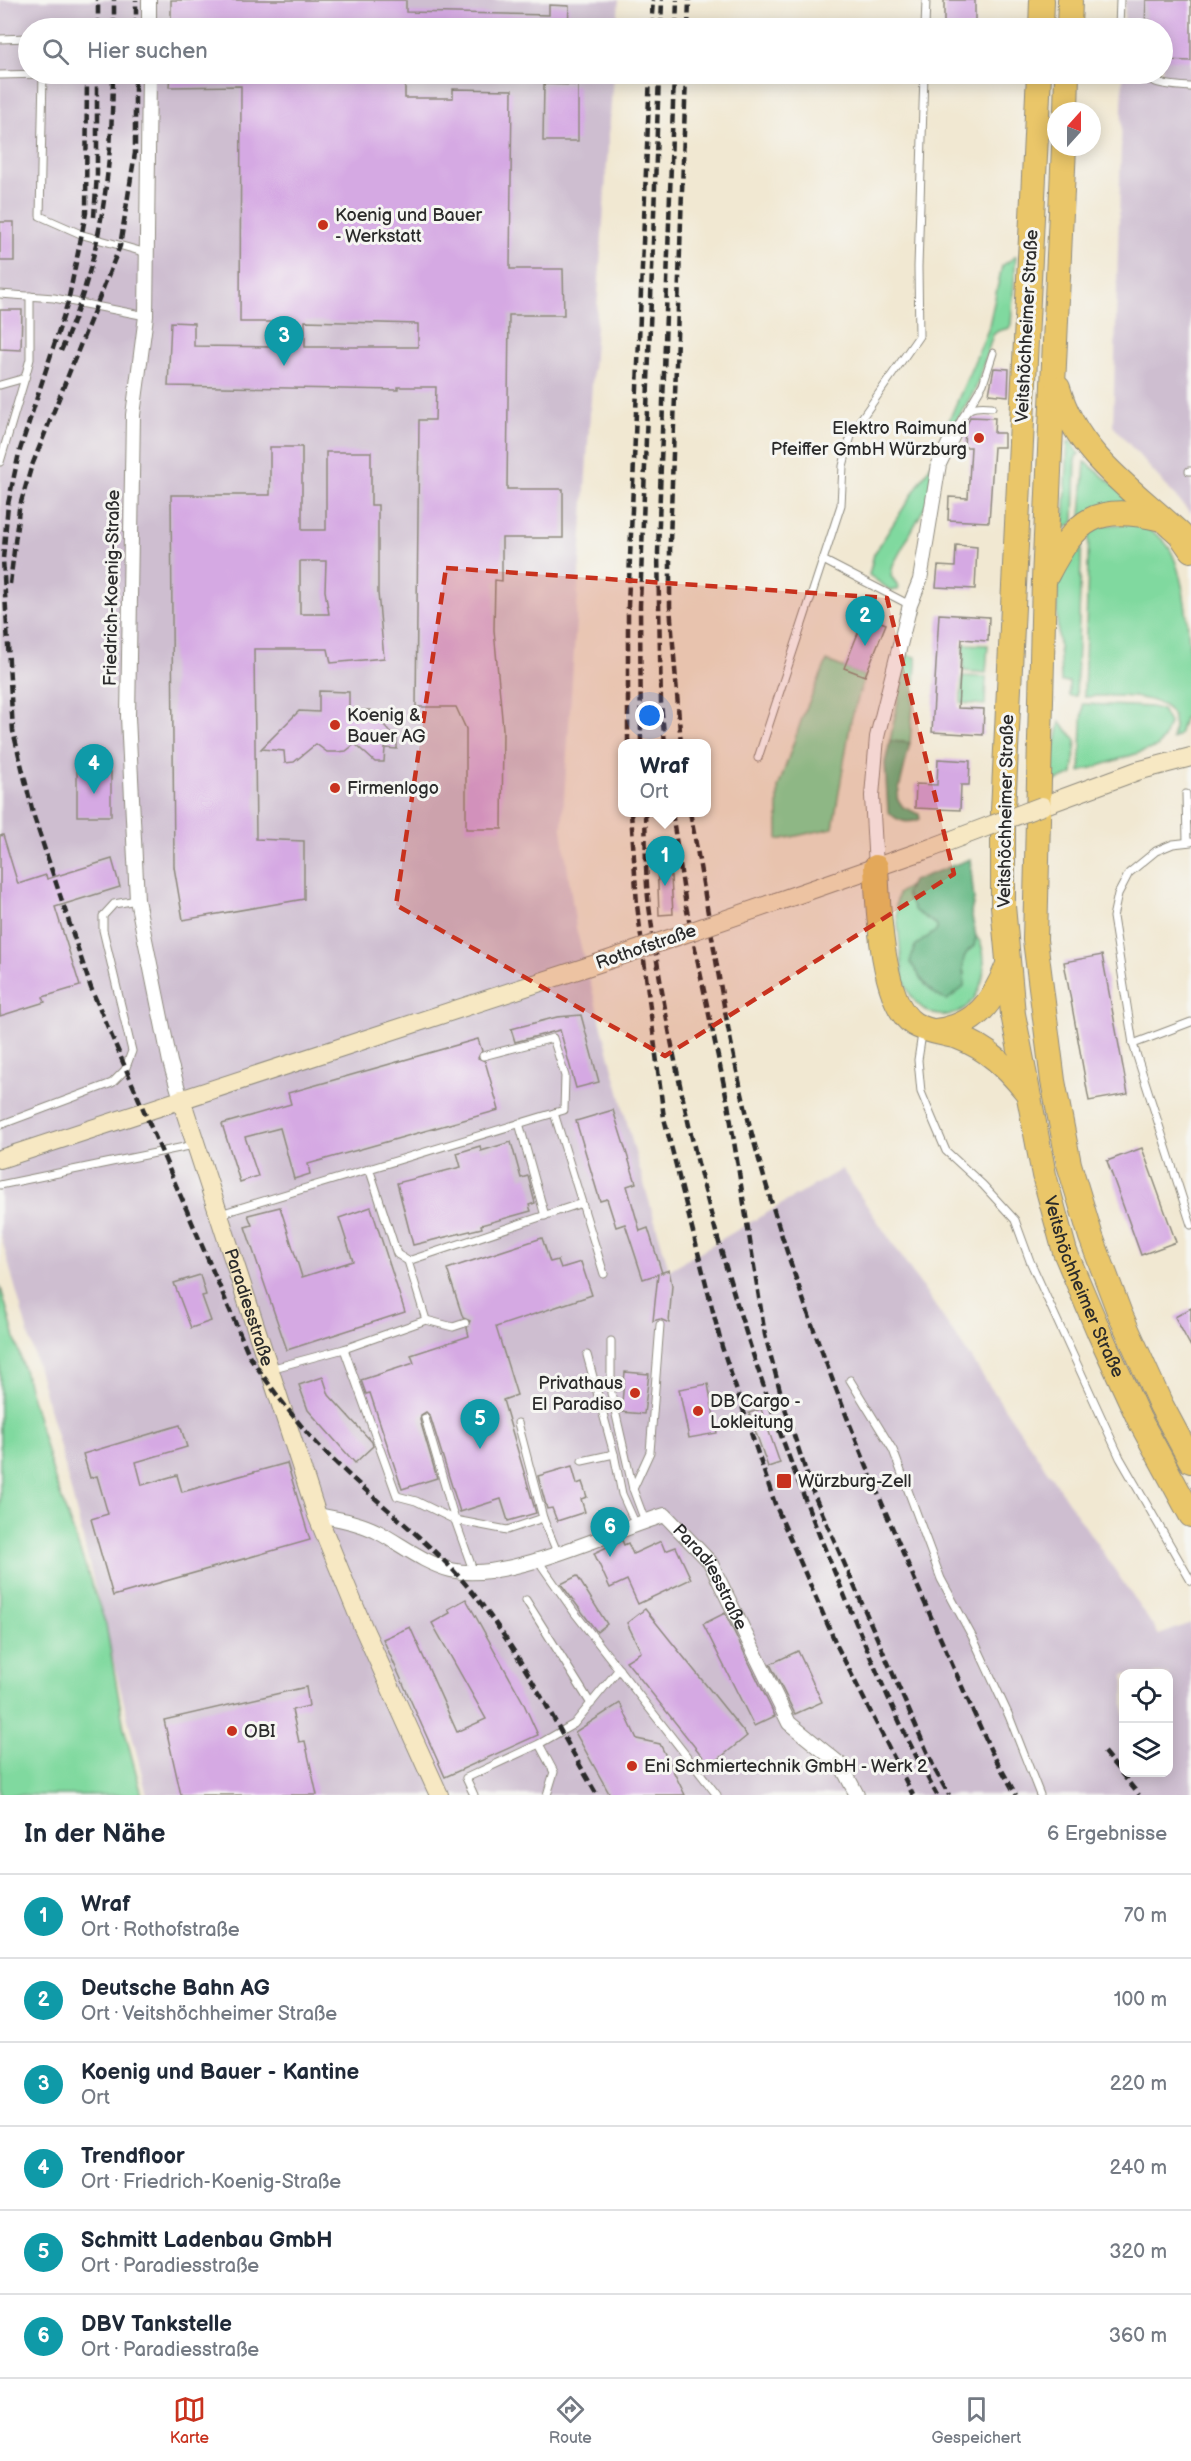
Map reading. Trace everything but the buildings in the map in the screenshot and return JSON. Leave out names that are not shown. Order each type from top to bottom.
[{"type":"highway","points":[[1041,18],[1042,0]]},
{"type":"highway","points":[[1069,18],[1070,0]]},
{"type":"highway","name":"Veitshöchheimer Straße","points":[[1039,84],[1005,755],[1003,893],[1013,1014],[1044,1175],[1065,1252],[1139,1419],[1191,1515]]},
{"type":"highway","points":[[1066,102],[1067,84]]},
{"type":"highway","name":"Veitshöchheimer Straße","points":[[1064,156],[1044,580],[1035,940],[1053,1081],[1069,1164],[1091,1237],[1124,1324],[1161,1406],[1191,1461]]},
{"type":"highway","points":[[1054,374],[1062,401],[1084,444],[1103,465],[1180,534],[1191,550]]},
{"type":"highway","points":[[1044,580],[1068,538],[1084,523],[1112,513],[1127,512],[1164,519]]},
{"type":"highway","points":[[876,867],[891,992],[903,1015],[928,1030],[957,1037],[989,1053],[1007,1068],[1026,1090]]},
{"type":"highway","points":[[928,1030],[963,1024],[980,1013],[993,999],[1008,964]]},
{"type":"main road","name":"Rothofstraße","points":[[0,1159],[614,958],[931,848],[1107,781],[1191,757]]},
{"type":"main road","name":"Paradiesstraße","points":[[181,1099],[194,1145],[317,1515],[363,1627],[439,1795]]},
{"type":"street","points":[[149,0],[149,18]]},
{"type":"street","name":"Friedrich-Koenig-Straße","points":[[149,84],[146,316],[133,415],[128,717],[137,900],[170,1062],[181,1099]]},
{"type":"street","points":[[876,867],[872,796],[874,759],[882,710],[910,605],[920,580],[939,464],[954,433]]},
{"type":"street","name":"Paradiesstraße","points":[[317,1515],[349,1520],[376,1531],[430,1563],[474,1573],[537,1559],[665,1515],[710,1562],[789,1723],[841,1765],[857,1795]]},
{"type":"lane","points":[[925,18],[926,0]]},
{"type":"lane","points":[[1119,18],[1120,0]]},
{"type":"lane","points":[[0,39],[18,38]]},
{"type":"lane","points":[[0,75],[18,75]]},
{"type":"lane","points":[[43,84],[40,216],[83,235],[147,253]]},
{"type":"lane","points":[[758,758],[841,505],[843,466],[852,432],[919,336],[918,267],[924,84]]},
{"type":"lane","points":[[1165,84],[1191,87]]},
{"type":"lane","points":[[0,294],[54,298],[146,316]]},
{"type":"lane","points":[[0,462],[30,359],[30,296]]},
{"type":"lane","points":[[954,433],[983,384],[993,353]]},
{"type":"lane","points":[[0,385],[25,378]]},
{"type":"lane","points":[[968,409],[975,406],[992,407]]},
{"type":"lane","points":[[823,560],[910,605]]},
{"type":"lane","points":[[1186,794],[1189,842],[1173,844],[1144,859],[1130,873],[1118,894],[1113,917],[1133,1044],[1191,1225]]},
{"type":"lane","points":[[0,1125],[112,1083],[125,1070],[132,1051],[103,930],[103,916],[114,904],[137,900]]},
{"type":"lane","points":[[1133,1044],[1191,1022]]},
{"type":"lane","points":[[928,1030],[918,1060],[921,1092],[946,1151],[983,1185],[1015,1220],[1029,1261],[1119,1458],[1191,1581]]},
{"type":"lane","points":[[218,1215],[564,1110],[565,1076],[552,1038],[483,1056]]},
{"type":"lane","points":[[554,1113],[604,1274]]},
{"type":"lane","points":[[519,1123],[545,1216]]},
{"type":"lane","points":[[0,1185],[194,1145]]},
{"type":"lane","points":[[369,1168],[397,1254],[408,1261],[426,1320]]},
{"type":"lane","points":[[408,1261],[582,1203]]},
{"type":"lane","points":[[270,1369],[344,1349],[426,1320],[453,1327],[465,1323]]},
{"type":"lane","points":[[633,1489],[650,1452],[660,1325]]},
{"type":"lane","points":[[611,1341],[611,1393],[640,1523]]},
{"type":"lane","points":[[344,1349],[397,1496],[416,1501],[455,1520],[507,1530],[543,1518]]},
{"type":"lane","points":[[586,1355],[614,1454],[622,1494],[640,1523]]},
{"type":"lane","points":[[850,1380],[893,1450],[941,1579],[973,1638],[1009,1716],[1040,1795]]},
{"type":"lane","points":[[425,1418],[455,1520],[474,1573]]},
{"type":"lane","points":[[518,1423],[543,1518],[557,1552]]},
{"type":"lane","points":[[582,1461],[614,1454]]},
{"type":"lane","points":[[537,1559],[717,1795]]},
{"type":"lane","points":[[526,1600],[591,1704]]},
{"type":"lane","points":[[474,1795],[466,1778],[539,1744],[573,1724],[619,1669]]},
{"type":"lane","points":[[539,1744],[554,1772],[547,1795]]},
{"type":"highlighted area","points":[[446,568],[887,598],[954,874],[665,1056],[396,905]]},
{"type":"shaded area","points":[[0,0],[619,0],[618,18],[18,18],[18,84],[612,84],[562,829],[576,928],[634,1149],[669,1270],[842,1169],[1159,1635],[1191,1623],[1191,1795],[147,1795],[61,1451],[0,1233]]},
{"type":"shaded area","points":[[1125,0],[1191,0],[1191,514],[1113,426],[1123,84],[1173,84],[1173,18],[1124,18]]},
{"type":"green space","points":[[1016,256],[1011,324],[1009,328],[993,335],[975,390],[947,436],[929,499],[893,565],[891,576],[899,587],[898,590],[890,590],[869,575],[874,554],[929,468],[988,330],[1002,266]]},
{"type":"green space","points":[[1071,441],[1079,454],[1076,456],[1074,522],[1066,528],[1064,526],[1068,442]]},
{"type":"green space","points":[[1085,462],[1087,463],[1135,503],[1081,517]]},
{"type":"green space","points":[[1137,524],[1159,537],[1170,549],[1177,566],[1186,607],[1190,654],[1190,718],[1184,718],[1179,735],[1172,739],[1174,720],[1170,711],[1161,704],[1135,697],[1084,697],[1089,530],[1099,525]]},
{"type":"green space","points":[[1082,535],[1076,696],[1069,696],[1069,682],[1061,682],[1057,596],[1063,564]]},
{"type":"green space","points":[[964,644],[988,645],[986,673],[963,671]]},
{"type":"green space","points":[[907,655],[916,657],[910,743],[890,741]]},
{"type":"green space","points":[[827,661],[865,676],[851,720],[833,828],[778,840],[778,788],[802,718]]},
{"type":"green space","points":[[962,676],[986,677],[985,705],[961,703]]},
{"type":"green space","points":[[1083,704],[1151,707],[1162,710],[1169,723],[1164,738],[1157,747],[1080,772]]},
{"type":"green space","points":[[1060,722],[1076,740],[1073,774],[1053,782],[1051,766]]},
{"type":"green space","points":[[890,741],[910,743],[897,798],[903,807],[919,814],[920,819],[916,821],[903,821],[888,811],[885,763]]},
{"type":"green space","points":[[970,859],[974,900],[971,912],[976,936],[974,946],[964,959],[964,987],[947,1000],[930,989],[910,962],[915,946],[937,930],[937,925],[915,911],[906,894],[912,881]]},
{"type":"green space","points":[[909,886],[906,894],[915,911],[937,925],[937,933],[924,939],[915,969],[926,986],[965,974],[961,966],[966,951],[974,946],[976,936],[982,948],[984,962],[982,982],[974,998],[964,1009],[951,1015],[937,1015],[923,1009],[912,997],[903,978],[896,904],[898,894]]},
{"type":"green space","points":[[0,1285],[55,1480],[106,1625],[124,1728],[142,1795],[0,1795]]},
{"type":"railway","points":[[98,0],[98,18]]},
{"type":"railway","points":[[114,0],[114,18]]},
{"type":"railway","points":[[136,0],[136,18]]},
{"type":"railway","points":[[652,18],[653,0]]},
{"type":"railway","points":[[661,18],[662,0]]},
{"type":"railway","points":[[676,18],[677,0]]},
{"type":"railway","points":[[688,18],[689,0]]},
{"type":"railway","points":[[87,84],[86,213],[68,302],[19,453],[8,504],[3,559],[13,731],[34,817],[91,988],[250,1357],[284,1405],[323,1450],[437,1554],[474,1595],[531,1678],[597,1795]]},
{"type":"railway","points":[[94,217],[97,174],[97,84]]},
{"type":"railway","points":[[61,351],[86,284],[102,216],[110,146],[113,84]]},
{"type":"railway","points":[[10,584],[19,509],[31,468],[120,246],[135,153],[135,84]]},
{"type":"railway","points":[[628,739],[628,606],[650,84]]},
{"type":"railway","points":[[641,739],[640,606],[659,84]]},
{"type":"railway","points":[[665,739],[661,703],[658,553],[674,84]]},
{"type":"railway","points":[[681,739],[670,606],[670,541],[686,84]]},
{"type":"railway","points":[[631,817],[637,905],[664,1118],[722,1347],[775,1504],[837,1646],[913,1795]]},
{"type":"railway","points":[[645,817],[648,894],[662,993],[698,1164],[720,1248],[746,1332],[804,1497],[884,1688],[937,1795]]},
{"type":"railway","points":[[673,817],[686,906],[728,1104],[765,1335],[784,1405],[812,1490],[936,1772],[949,1795]]},
{"type":"railway","points":[[691,817],[745,1107],[804,1303],[862,1454],[925,1604],[991,1751],[1016,1795]]},
{"type":"railway","points":[[1104,1752],[1139,1795]]},
{"type":"place","name":"Koenig und Bauer - Werkstatt","points":[[323,225]]},
{"type":"place","name":"Koenig und Bauer - Kantine","points":[[284,366]]},
{"type":"place","name":"Elektro Raimund Pfeiffer GmbH Würzburg","points":[[979,438]]},
{"type":"place","name":"Deutsche Bahn AG","points":[[865,646]]},
{"type":"place","name":"Koenig & Bauer AG","points":[[335,725]]},
{"type":"place","name":"Firmenlogo","points":[[335,788]]},
{"type":"place","name":"Trendfloor","points":[[94,794]]},
{"type":"place","name":"Wraf","points":[[665,886]]},
{"type":"place","name":"Privathaus El Paradiso","points":[[635,1393]]},
{"type":"place","name":"DB Cargo - Lokleitung","points":[[698,1411]]},
{"type":"place","name":"Schmitt Ladenbau GmbH","points":[[480,1449]]},
{"type":"place","name":"Würzburg-Zell","points":[[784,1481]]},
{"type":"place","name":"DBV Tankstelle","points":[[610,1557]]},
{"type":"place","name":"OBI","points":[[232,1731]]},
{"type":"place","name":"Eni Schmiertechnik GmbH - Werk 2","points":[[632,1766]]}]
